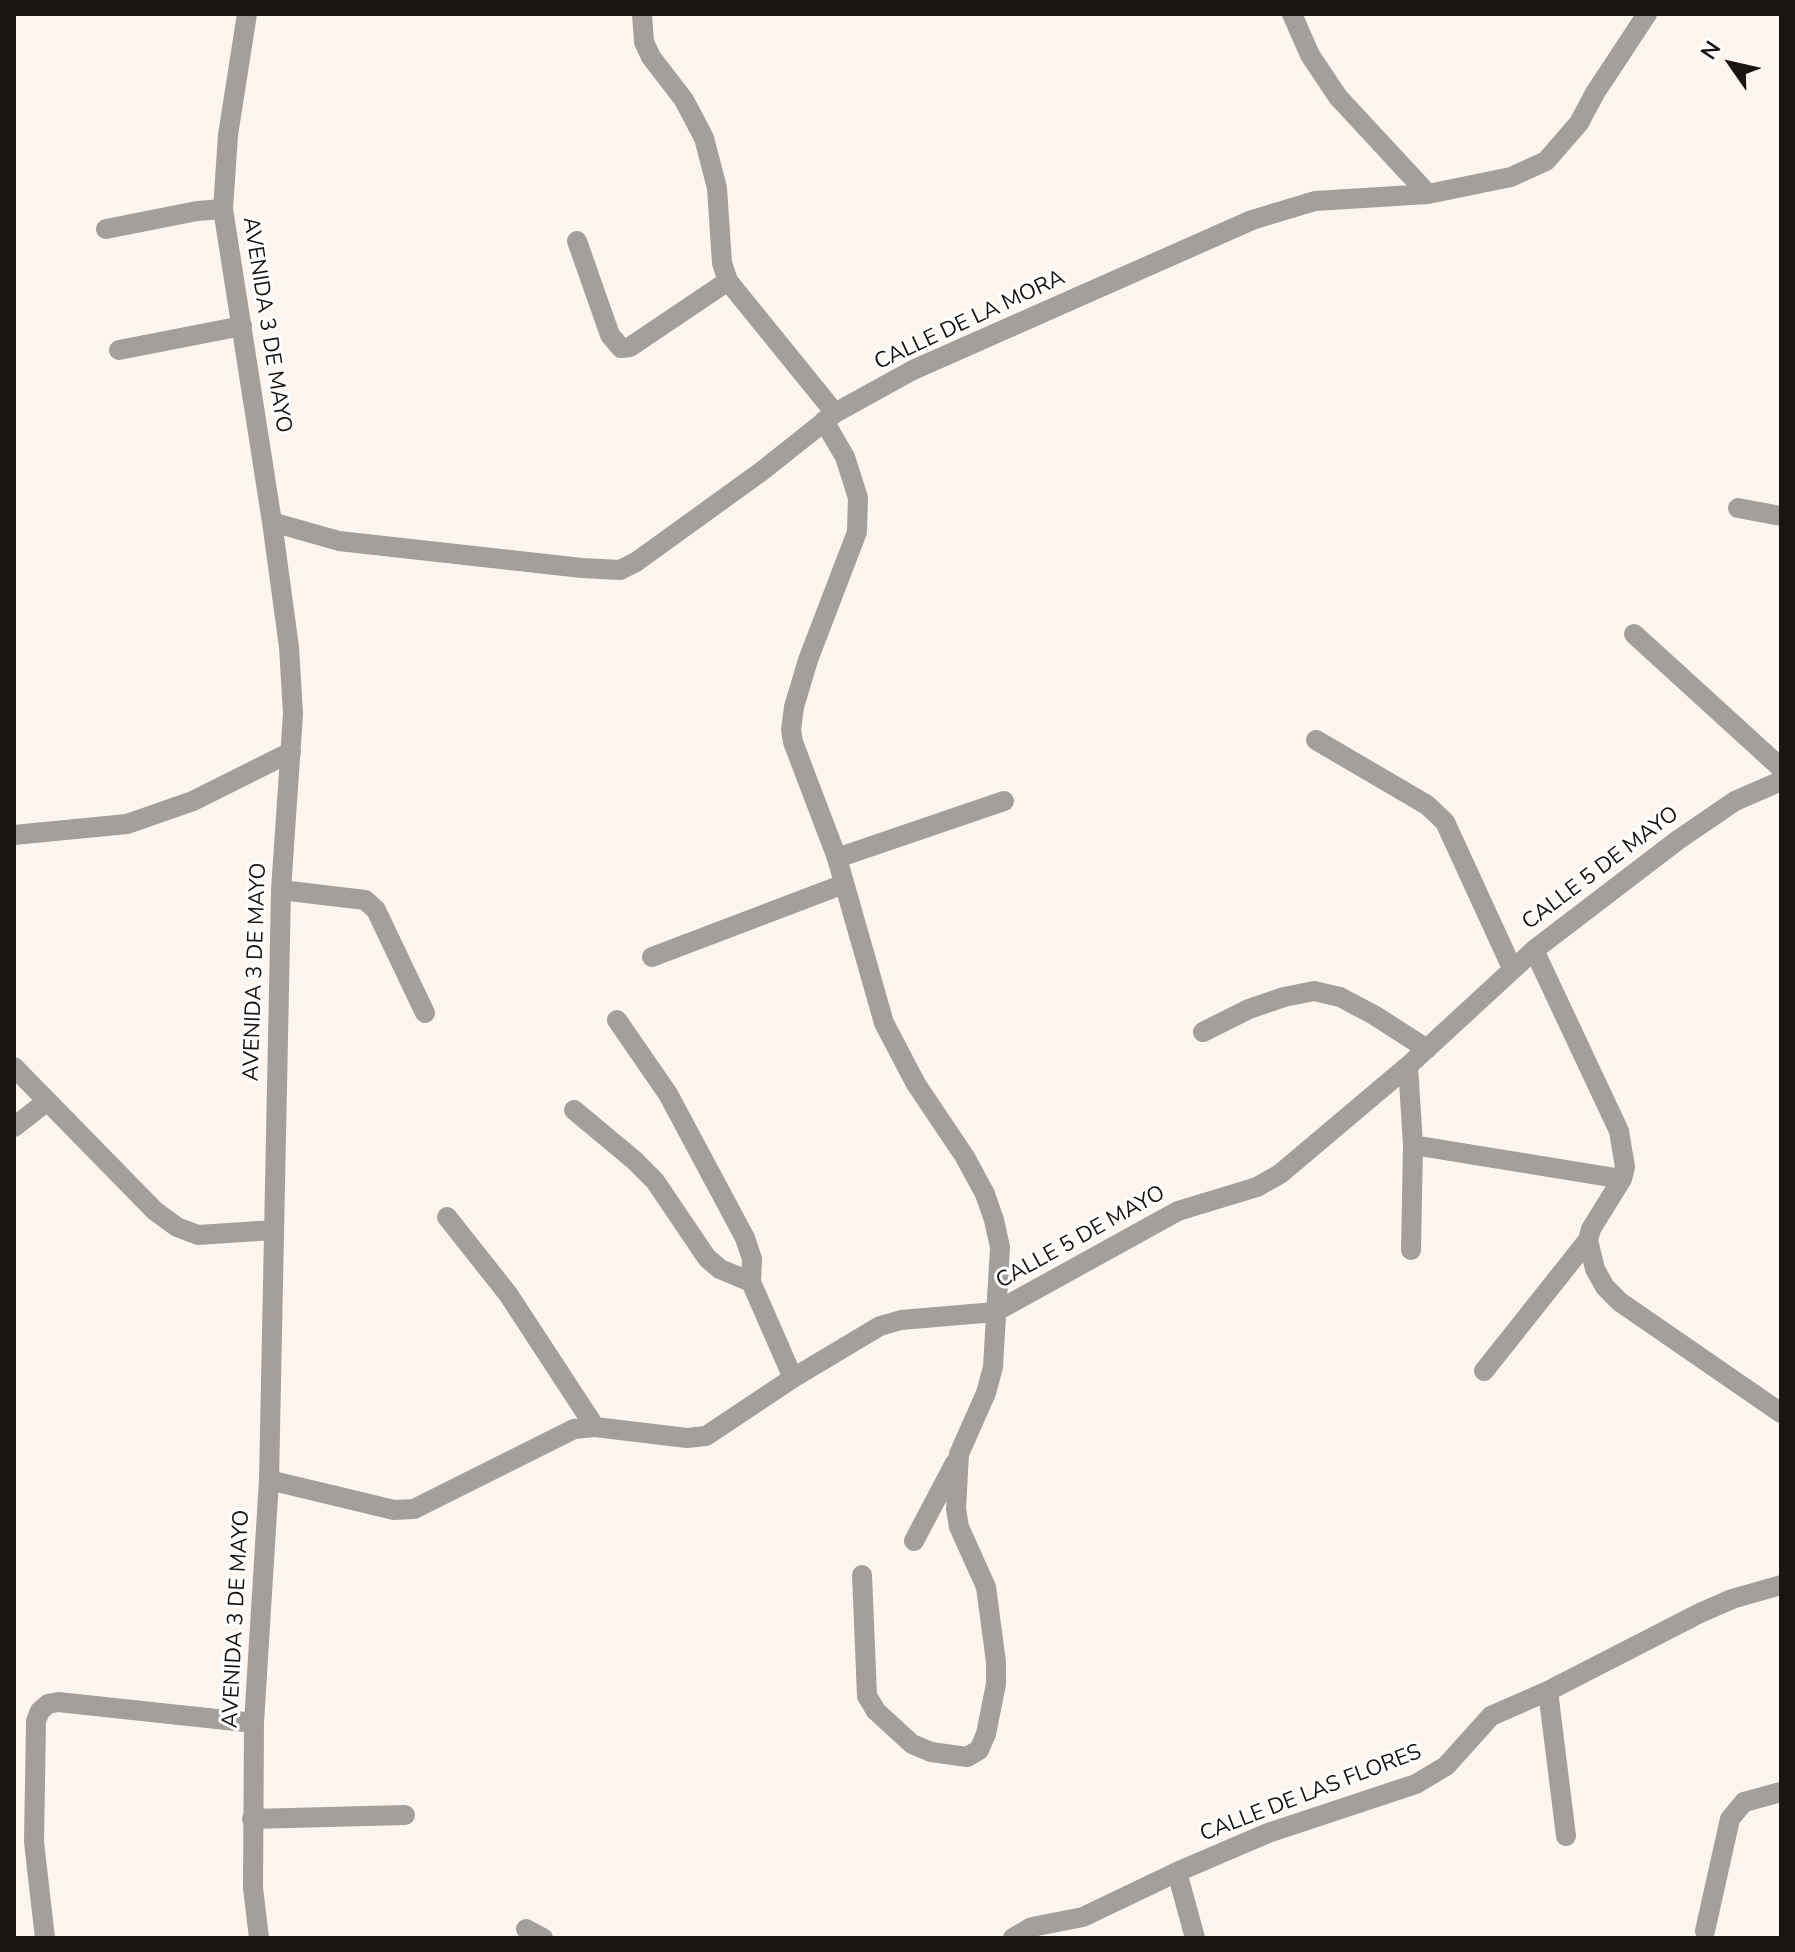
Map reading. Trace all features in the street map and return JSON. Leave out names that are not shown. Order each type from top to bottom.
[{"type":"street","name":"AVENIDA 3 DE MAYO","points":[[247,14],[228,135],[223,209],[272,522],[289,647],[293,714],[281,890],[269,1480],[254,1723],[253,1888],[259,1938]]},
{"type":"street","points":[[642,14],[644,42],[651,57],[684,100],[704,138],[717,188],[722,263],[728,281],[829,417],[858,498],[857,532],[808,660],[794,707],[791,730],[797,755],[837,858],[884,1023],[916,1084],[965,1157],[985,1194],[1000,1247],[993,1367],[986,1393],[959,1454],[914,1541]]},
{"type":"street","points":[[1292,14],[1310,55],[1338,97],[1428,194]]},
{"type":"street","name":"CALLE DE LA MORA","points":[[272,522],[339,541],[620,570],[636,562],[762,471],[829,417],[913,370],[1252,220],[1315,201],[1428,194],[1511,177],[1546,161],[1579,123],[1647,14]]},
{"type":"street","points":[[106,229],[197,211],[223,209]]},
{"type":"street","points":[[577,241],[610,335],[621,348],[630,347],[728,281]]},
{"type":"street","points":[[119,350],[242,326]]},
{"type":"street","points":[[1738,508],[1781,516]]},
{"type":"street","points":[[1634,634],[1781,768]]},
{"type":"street","points":[[1316,740],[1427,805],[1445,822],[1512,968]]},
{"type":"street","points":[[14,835],[127,824],[193,801],[291,752]]},
{"type":"street","name":"CALLE 5 DE MAYO","points":[[269,1480],[394,1510],[414,1509],[574,1429],[595,1427],[687,1438],[706,1436],[793,1378],[880,1326],[901,1320],[995,1312],[1178,1211],[1257,1187],[1280,1174],[1408,1066],[1534,950],[1700,824],[1735,801],[1781,781]]},
{"type":"street","points":[[837,858],[1004,801]]},
{"type":"street","points":[[652,957],[844,884]]},
{"type":"street","points":[[281,890],[365,900],[376,910],[425,1013]]},
{"type":"street","points":[[1484,1371],[1588,1240],[1591,1229],[1622,1179],[1625,1167],[1619,1131],[1534,950]]},
{"type":"street","points":[[1203,1032],[1249,1009],[1314,991],[1340,997],[1427,1049]]},
{"type":"street","points":[[617,1020],[668,1094],[745,1238],[752,1259],[751,1282],[793,1378]]},
{"type":"street","points":[[1408,1066],[1413,1145],[1411,1250]]},
{"type":"street","points":[[14,1067],[155,1211],[177,1227],[198,1235],[274,1230]]},
{"type":"street","points":[[14,1127],[46,1102]]},
{"type":"street","points":[[574,1110],[655,1181],[707,1258],[720,1269],[751,1282]]},
{"type":"street","points":[[1413,1145],[1622,1179]]},
{"type":"street","points":[[447,1217],[501,1285],[595,1427]]},
{"type":"street","points":[[1588,1240],[1595,1269],[1605,1287],[1620,1302],[1781,1413]]},
{"type":"street","points":[[862,1575],[867,1696],[876,1711],[912,1744],[931,1752],[967,1757],[979,1750],[986,1734],[996,1684],[996,1662],[986,1587],[959,1527],[956,1509],[959,1454]]},
{"type":"street","name":"CALLE DE LAS FLORES","points":[[1013,1938],[1032,1927],[1083,1917],[1268,1833],[1401,1790],[1433,1776],[1491,1716],[1548,1691],[1700,1613],[1732,1599],[1781,1585]]},
{"type":"street","points":[[1548,1691],[1566,1836]]},
{"type":"street","points":[[45,1938],[24,1842],[36,1721],[40,1711],[48,1704],[58,1702],[254,1723]]},
{"type":"street","points":[[1705,1931],[1730,1819],[1744,1802],[1781,1792]]},
{"type":"street","points":[[252,1819],[405,1815]]},
{"type":"street","points":[[1177,1872],[1195,1938]]}]
